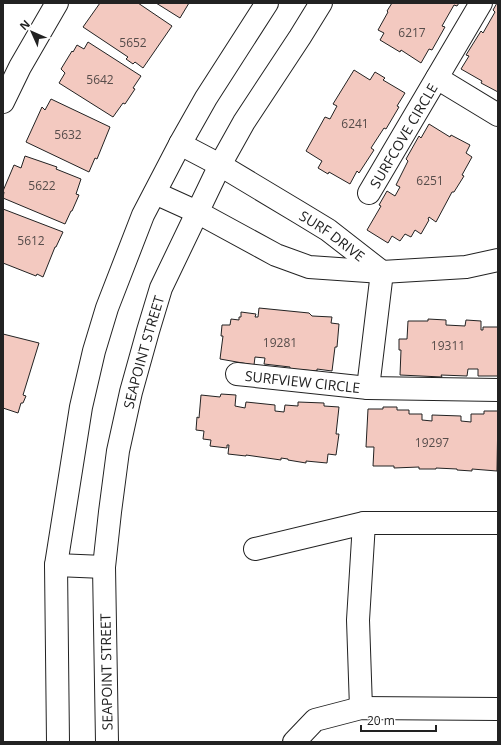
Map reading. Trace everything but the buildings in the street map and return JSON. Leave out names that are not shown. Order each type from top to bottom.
[{"type":"main road","points":[[3,102],[20,67],[57,3]]},
{"type":"main road","points":[[58,742],[56,565],[81,407],[94,351],[107,308],[143,215],[206,98],[266,3]]},
{"type":"main road","name":"SEAPOINT STREET","points":[[107,742],[104,567],[110,512],[118,451],[131,392],[161,288],[196,212],[244,122],[321,3]]},
{"type":"main road","name":"SURFCOVE CIRCLE","points":[[369,193],[481,3]]},
{"type":"main road","name":"SURFCOVE CIRCLE","points":[[437,78],[498,116]]},
{"type":"main road","name":"SURF DRIVE","points":[[180,144],[220,165],[328,230],[382,272]]},
{"type":"main road","points":[[154,193],[196,212],[276,255],[309,267],[382,272],[466,267],[498,260]]},
{"type":"main road","name":"SURFVIEW CIRCLE","points":[[368,388],[382,272]]},
{"type":"main road","name":"SURFVIEW CIRCLE","points":[[238,374],[368,388],[498,390]]},
{"type":"main road","points":[[255,549],[364,523],[498,523]]},
{"type":"main road","points":[[361,708],[358,620],[364,523]]},
{"type":"main road","points":[[56,565],[104,567]]},
{"type":"main road","points":[[294,742],[315,720],[361,708],[498,709]]}]
